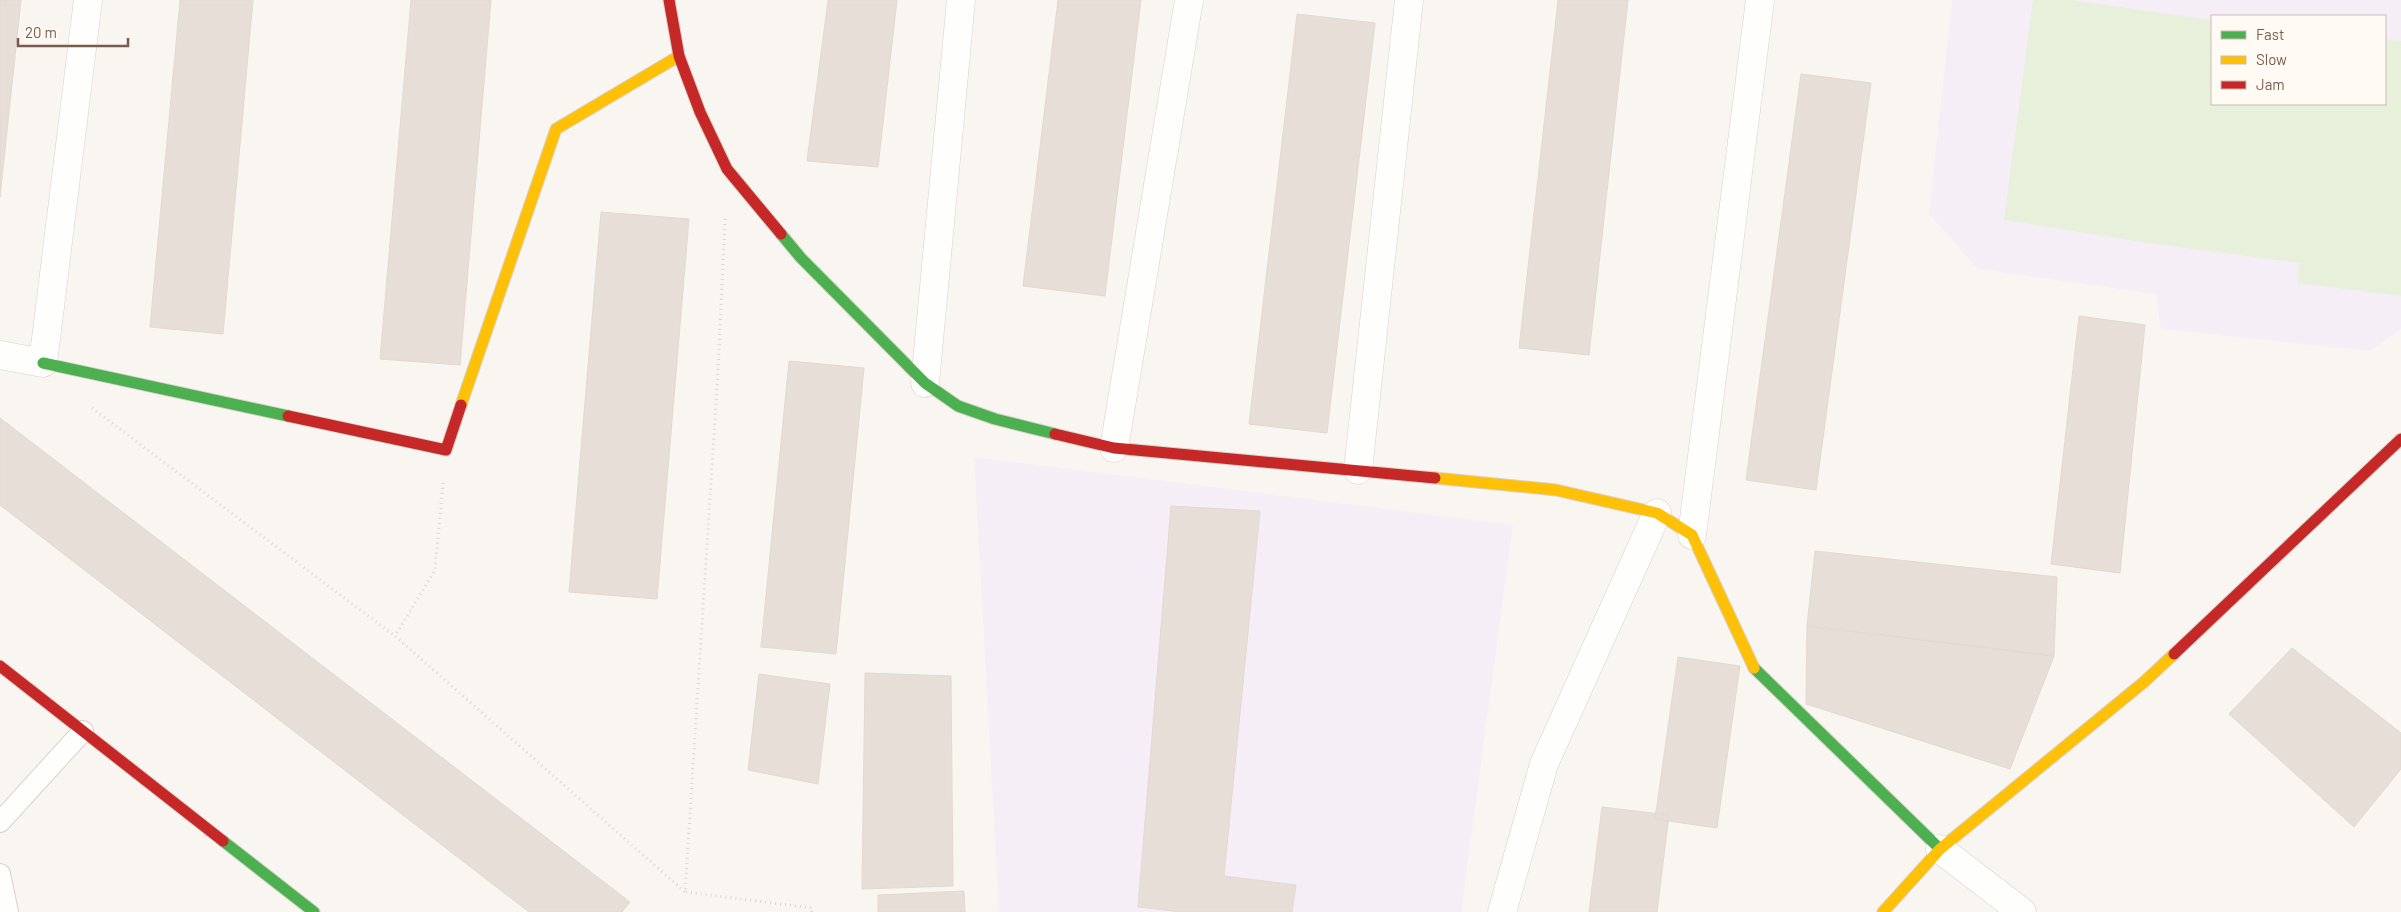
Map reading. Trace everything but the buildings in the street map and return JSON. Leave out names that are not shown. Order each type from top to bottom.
[{"type":"street","points":[[43,363],[88,0]]},
{"type":"street","points":[[669,0],[679,56],[700,112],[727,169],[801,258],[925,383],[958,406],[995,419],[1114,448],[1556,490],[1657,513],[1692,535]]},
{"type":"street","points":[[925,383],[961,0]]},
{"type":"street","points":[[1114,448],[1189,0]]},
{"type":"street","points":[[1358,470],[1409,0]]},
{"type":"street","points":[[1760,0],[1692,535],[1752,666],[1940,849],[2022,912]]},
{"type":"street","points":[[0,355],[446,450],[556,129],[679,56]]},
{"type":"street","points":[[1883,912],[1940,849],[2144,682],[2401,439]]},
{"type":"street","points":[[1502,912],[1544,764],[1657,513]]},
{"type":"street","points":[[0,666],[314,912]]},
{"type":"lane","points":[[0,822],[83,731]]},
{"type":"lane","points":[[0,874],[8,912]]},
{"type":"path","points":[[685,892],[718,371],[727,169]]},
{"type":"path","points":[[84,402],[395,636],[685,892],[812,908],[812,912]]},
{"type":"path","points":[[395,636],[435,570],[446,450]]},
{"type":"shaded area","points":[[1952,0],[2401,0],[2401,329],[2370,351],[2161,329],[2156,294],[1978,269],[1929,214]]},
{"type":"shaded area","points":[[974,457],[1513,525],[1461,912],[999,912]]},
{"type":"green space","points":[[2033,0],[2070,0],[2211,20],[2211,105],[2386,105],[2386,39],[2401,41],[2401,296],[2297,283],[2299,263],[2148,243],[2004,220]]},
{"type":"traffic: fast","points":[[781,234],[801,258],[925,383],[958,406],[995,419],[1055,434]]},
{"type":"traffic: fast","points":[[43,363],[288,416]]},
{"type":"traffic: fast","points":[[1754,668],[1940,849]]},
{"type":"traffic: fast","points":[[223,841],[314,912]]},
{"type":"traffic: slow","points":[[461,405],[556,129],[679,56]]},
{"type":"traffic: slow","points":[[1435,478],[1556,490],[1657,513],[1692,535],[1754,668]]},
{"type":"traffic: slow","points":[[1883,912],[1940,849],[2144,682],[2174,654]]},
{"type":"traffic: jam","points":[[669,0],[679,56],[700,112],[727,169],[781,234]]},
{"type":"traffic: jam","points":[[288,416],[446,450],[461,405]]},
{"type":"traffic: jam","points":[[1055,434],[1114,448],[1435,478]]},
{"type":"traffic: jam","points":[[2174,654],[2401,439]]},
{"type":"traffic: jam","points":[[0,666],[223,841]]}]
